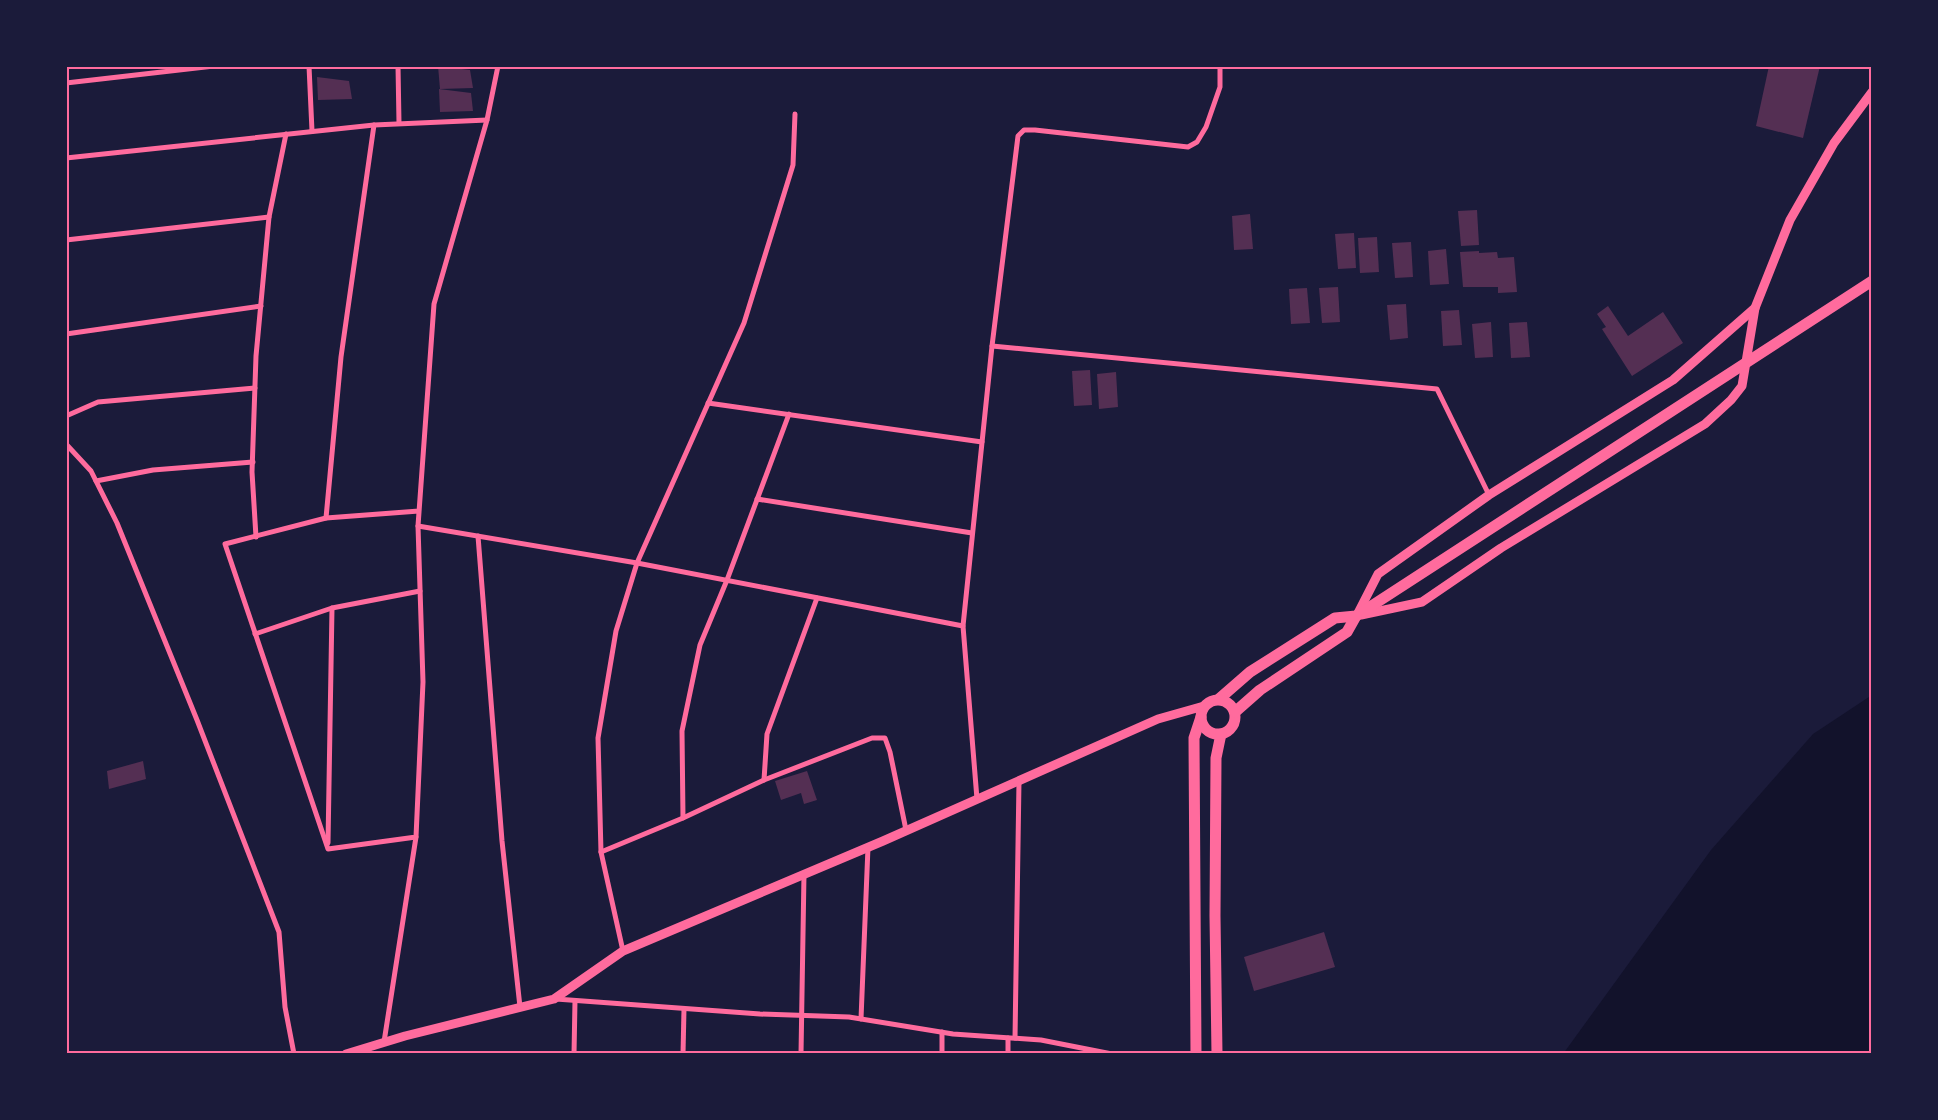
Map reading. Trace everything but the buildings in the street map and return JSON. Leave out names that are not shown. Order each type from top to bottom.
[{"type":"main road","points":[[1235,712],[1260,690],[1347,632],[1356,616],[1872,281]]},
{"type":"main road","points":[[1219,699],[1250,672],[1335,618],[1356,616]]},
{"type":"main road","points":[[1196,1054],[1194,738],[1202,712],[1213,700],[1219,699],[1229,703],[1235,712],[1234,724],[1226,732],[1215,734],[1205,728],[1202,712]]},
{"type":"main road","points":[[1217,1054],[1215,916],[1216,758],[1221,734]]},
{"type":"street","points":[[66,83],[214,66]]},
{"type":"street","points":[[308,66],[312,131]]},
{"type":"street","points":[[398,66],[399,123]]},
{"type":"street","points":[[384,1042],[416,837],[423,682],[418,526],[434,304],[487,120],[498,66]]},
{"type":"street","points":[[977,799],[963,626],[992,346],[1018,136],[1024,130],[1035,130],[1188,147],[1197,142],[1206,127],[1220,87],[1220,66]]},
{"type":"street","points":[[1356,616],[1422,602],[1501,548],[1705,424],[1731,400],[1742,386],[1755,308],[1790,220],[1834,143],[1872,92]]},
{"type":"street","points":[[623,951],[602,852],[598,738],[616,630],[637,563],[744,323],[793,165],[795,114]]},
{"type":"street","points":[[66,158],[374,125],[487,120]]},
{"type":"street","points":[[326,518],[341,357],[374,125]]},
{"type":"street","points":[[256,537],[253,462],[255,388],[261,306],[269,218],[286,134]]},
{"type":"street","points":[[66,240],[269,218]]},
{"type":"street","points":[[66,334],[261,306]]},
{"type":"street","points":[[1356,616],[1378,574],[1489,495],[1673,380],[1755,308]]},
{"type":"street","points":[[992,346],[1437,389],[1489,495]]},
{"type":"street","points":[[66,416],[98,402],[255,388]]},
{"type":"street","points":[[708,403],[982,442]]},
{"type":"street","points":[[683,818],[682,731],[700,645],[727,580],[789,414]]},
{"type":"street","points":[[66,444],[91,471],[117,523],[279,932],[285,1007],[294,1054]]},
{"type":"street","points":[[96,481],[153,470],[253,462]]},
{"type":"street","points":[[758,499],[972,533]]},
{"type":"street","points":[[328,848],[225,544],[326,518],[419,511]]},
{"type":"street","points":[[418,526],[637,563],[963,626]]},
{"type":"street","points":[[478,536],[502,841],[520,1007]]},
{"type":"street","points":[[255,634],[332,608],[420,591]]},
{"type":"street","points":[[764,780],[767,734],[817,598]]},
{"type":"street","points":[[328,848],[332,608]]},
{"type":"street","points":[[346,1054],[384,1042],[554,998],[623,951],[868,847],[1158,719],[1202,712]]},
{"type":"street","points":[[602,852],[683,818],[764,780],[872,738],[885,738],[890,752],[906,830]]},
{"type":"street","points":[[1015,1038],[1019,781]]},
{"type":"street","points":[[328,848],[416,837]]},
{"type":"street","points":[[862,1019],[868,847]]},
{"type":"street","points":[[801,1054],[804,874]]},
{"type":"street","points":[[554,998],[684,1009],[862,1019],[942,1032],[1041,1040],[1112,1054]]},
{"type":"street","points":[[574,1001],[574,1054]]},
{"type":"street","points":[[684,1009],[684,1054]]},
{"type":"street","points":[[942,1032],[942,1054]]},
{"type":"street","points":[[1008,1038],[1008,1054]]},
{"type":"street","points":[[1074,1047],[1074,1054]]},
{"type":"shaded area","points":[[1872,695],[1872,1054],[1563,1054],[1711,850],[1813,734]]}]
